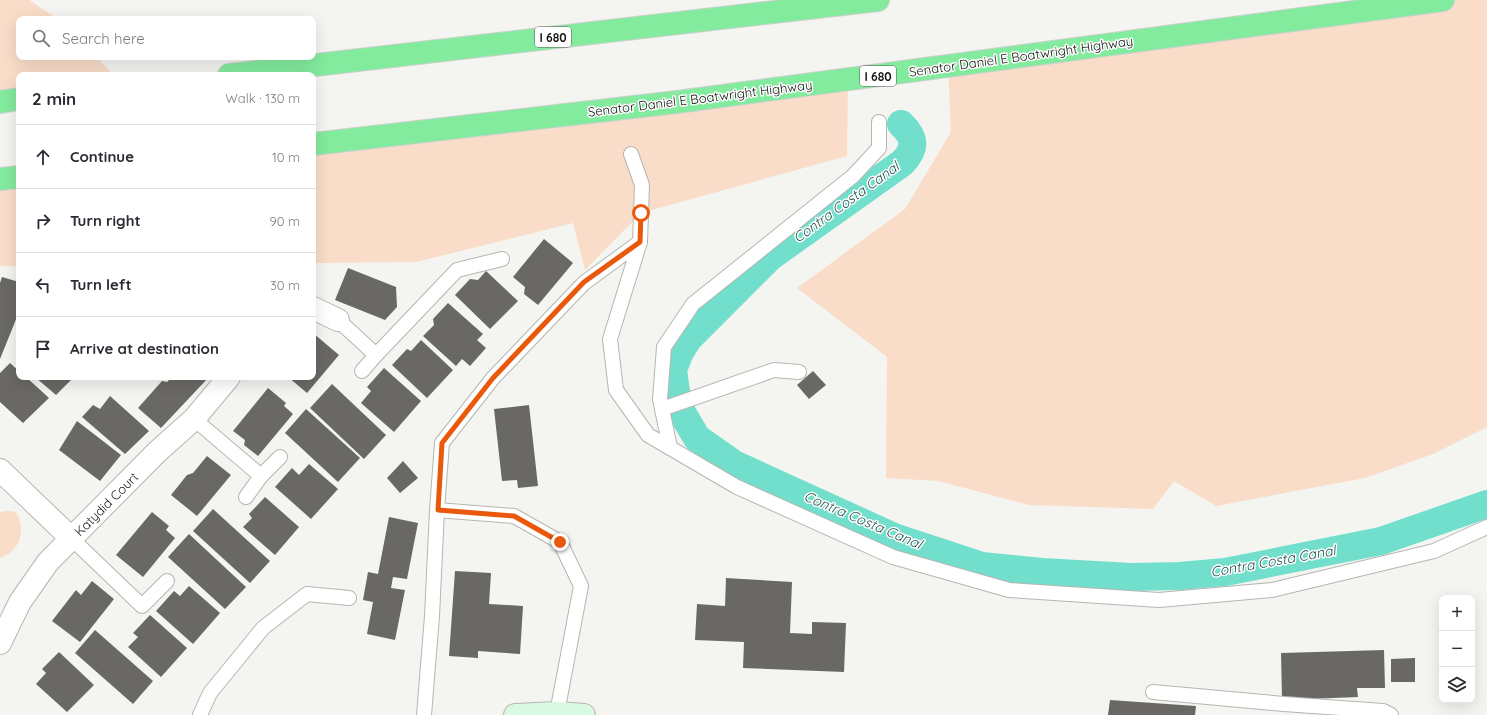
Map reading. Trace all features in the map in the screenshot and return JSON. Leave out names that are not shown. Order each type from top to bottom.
[{"type":"highway","name":"I 680","points":[[255,72],[878,0]]},
{"type":"highway","name":"Senator Daniel E Boatwright Highway","points":[[316,144],[677,102],[1443,0]]},
{"type":"highway","points":[[0,102],[16,99]]},
{"type":"highway","points":[[0,179],[16,177]]},
{"type":"main road","points":[[515,715],[557,713],[584,715]]},
{"type":"street","points":[[316,309],[338,320]]},
{"type":"street","name":"Katydid Court","points":[[0,643],[20,602],[48,562],[157,452],[194,419],[226,380]]},
{"type":"street","points":[[0,470],[72,539]]},
{"type":"lane","points":[[670,448],[660,399],[664,347],[693,304],[853,176],[878,148],[879,122]]},
{"type":"lane","points":[[631,154],[642,185],[640,242],[610,339],[616,390],[648,435],[737,487],[893,556],[1009,590],[1159,600],[1272,590],[1434,551],[1487,527]]},
{"type":"lane","points":[[424,715],[432,616],[442,443],[493,378],[584,282],[640,242]]},
{"type":"lane","points":[[362,371],[457,270],[502,258]]},
{"type":"lane","points":[[338,320],[376,355]]},
{"type":"lane","points":[[662,409],[774,370],[799,372]]},
{"type":"lane","points":[[194,419],[261,476]]},
{"type":"lane","points":[[246,497],[261,476],[280,457]]},
{"type":"lane","points":[[438,510],[514,516],[560,542],[581,586],[557,713]]},
{"type":"lane","points":[[72,539],[142,606],[167,581]]},
{"type":"lane","points":[[200,715],[210,692],[262,628],[308,594],[349,598]]},
{"type":"lane","points":[[1153,692],[1284,704],[1384,711],[1391,715]]},
{"type":"shaded area","points":[[0,0],[29,0],[53,16],[16,16],[16,60],[100,60],[110,72],[16,72],[16,100],[0,102]]},
{"type":"shaded area","points":[[1443,0],[1487,0],[1487,427],[1433,454],[1365,478],[1216,506],[1174,481],[1153,509],[1029,505],[938,481],[886,478],[887,357],[797,288],[905,209],[951,132],[948,66]]},
{"type":"shaded area","points":[[848,80],[847,156],[641,213],[585,270],[573,223],[416,262],[316,263],[316,144]]},
{"type":"shaded area","points":[[16,177],[16,266],[0,266],[0,179]]},
{"type":"shaded area","points":[[0,512],[16,512],[19,519],[21,526],[20,539],[13,550],[0,558]]},
{"type":"building","points":[[544,239],[573,263],[538,305],[524,294],[525,287],[513,277]]},
{"type":"building","points":[[348,268],[396,287],[397,307],[385,320],[335,300]]},
{"type":"building","points":[[486,271],[518,301],[490,329],[455,295],[470,279],[478,280]]},
{"type":"building","points":[[2,277],[16,281],[16,319],[0,359],[0,283]]},
{"type":"building","points":[[448,303],[483,334],[477,340],[486,348],[470,366],[462,359],[456,366],[423,336],[434,325],[433,319]]},
{"type":"building","points":[[316,336],[339,355],[307,393],[292,380],[316,380]]},
{"type":"building","points":[[421,340],[453,370],[427,398],[392,365],[407,349],[411,351]]},
{"type":"building","points":[[10,363],[16,368],[16,380],[29,380],[49,398],[23,423],[0,402],[0,373]]},
{"type":"building","points":[[384,368],[421,401],[394,432],[361,403],[371,391],[367,387]]},
{"type":"building","points":[[813,371],[826,385],[809,399],[797,385]]},
{"type":"building","points":[[38,380],[71,380],[56,395]]},
{"type":"building","points":[[169,380],[206,380],[161,428],[138,408],[162,381],[167,382]]},
{"type":"building","points":[[332,384],[386,435],[364,459],[310,408]]},
{"type":"building","points":[[268,388],[286,403],[284,406],[293,414],[258,456],[244,445],[245,440],[233,431]]},
{"type":"building","points":[[110,396],[149,431],[125,454],[82,417],[93,405],[100,409]]},
{"type":"building","points":[[529,405],[538,486],[518,488],[517,480],[502,481],[494,409]]},
{"type":"building","points":[[306,409],[360,458],[338,482],[285,433]]},
{"type":"building","points":[[77,421],[121,455],[100,481],[59,450]]},
{"type":"building","points":[[207,456],[231,475],[197,516],[171,495],[187,475],[193,473]]},
{"type":"building","points":[[403,461],[418,478],[400,493],[387,478]]},
{"type":"building","points":[[309,464],[338,489],[311,519],[275,487],[292,468],[299,475]]},
{"type":"building","points":[[265,497],[299,527],[275,555],[243,527],[252,518],[249,514]]},
{"type":"building","points":[[213,509],[270,561],[250,583],[193,531]]},
{"type":"building","points":[[152,512],[169,526],[166,530],[175,538],[143,577],[116,555]]},
{"type":"building","points":[[389,517],[418,523],[407,579],[393,577],[391,588],[405,590],[395,640],[367,634],[373,602],[363,600],[368,572],[378,574]]},
{"type":"building","points":[[189,534],[246,587],[225,609],[168,557]]},
{"type":"building","points":[[455,571],[491,573],[489,604],[523,606],[520,654],[478,651],[478,658],[449,656]]},
{"type":"building","points":[[726,578],[792,582],[790,633],[812,634],[812,622],[846,623],[844,672],[743,668],[744,642],[695,640],[697,604],[725,606]]},
{"type":"building","points":[[92,581],[114,599],[80,642],[52,621],[76,590],[81,595]]},
{"type":"building","points":[[189,586],[220,613],[193,644],[156,611],[174,591],[180,596]]},
{"type":"building","points":[[150,615],[187,648],[161,677],[128,647],[138,637],[133,633]]},
{"type":"building","points":[[95,630],[153,681],[133,704],[75,653]]},
{"type":"building","points":[[1384,650],[1385,688],[1357,688],[1358,697],[1282,700],[1281,653]]},
{"type":"building","points":[[59,652],[94,685],[67,712],[36,684],[46,673],[42,669]]},
{"type":"building","points":[[1415,658],[1415,682],[1391,682],[1391,659]]},
{"type":"building","points":[[1110,700],[1196,706],[1195,715],[1108,715]]},
{"type":"waterway","name":"Contra Costa Canal","points":[[901,124],[912,139],[912,148],[907,158],[770,257],[688,339],[679,354],[673,370],[678,406],[697,438],[734,464],[894,537],[982,566],[1042,572],[1131,577],[1180,576],[1225,572],[1381,541],[1487,504]]},
{"type":"route","points":[[560,542],[514,516],[438,510],[442,443],[493,378],[584,282],[640,242],[641,213]]}]
